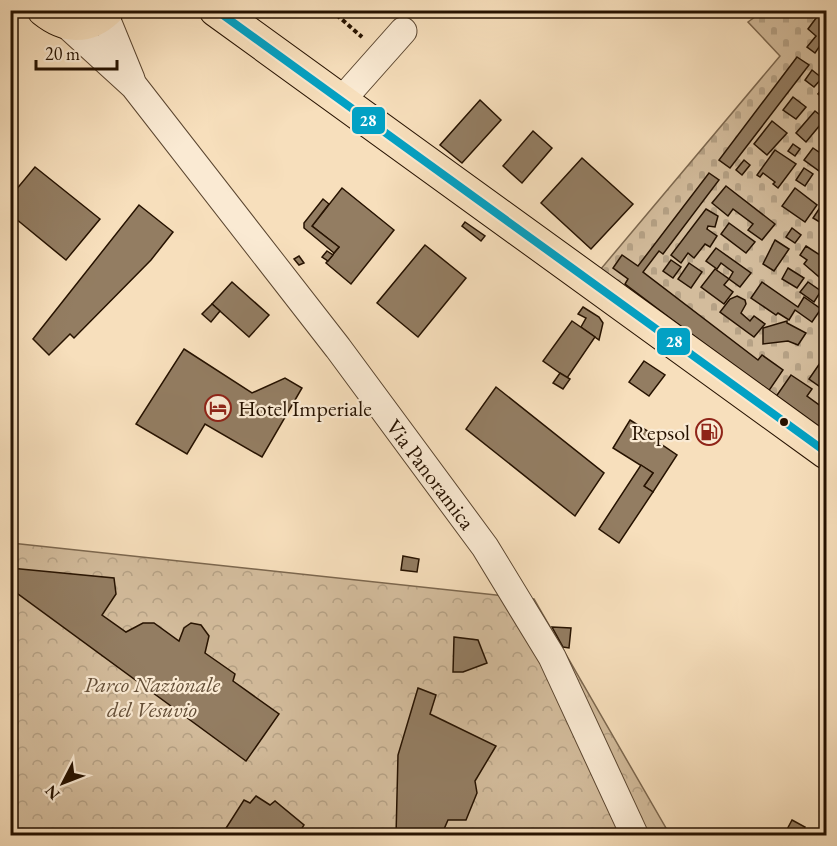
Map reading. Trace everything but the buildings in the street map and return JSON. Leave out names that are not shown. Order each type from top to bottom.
[{"type":"main road","points":[[216,10],[826,452]]},
{"type":"main road","points":[[54,17],[84,25],[105,12]]},
{"type":"street","name":"Via Panoramica","points":[[105,12],[134,86]]},
{"type":"street","name":"Via Panoramica","points":[[54,17],[134,86],[338,348],[485,547],[552,657],[635,836]]},
{"type":"street","points":[[340,102],[404,31]]},
{"type":"path","points":[[331,10],[362,38]]},
{"type":"green space","points":[[763,11],[826,11],[826,432],[600,270],[780,56],[748,22]]},
{"type":"green space","name":"Parco Nazionale del Vesuvio","points":[[11,543],[534,599],[670,835],[11,836]]},
{"type":"transit line","name":"28","points":[[216,10],[826,452]]},
{"type":"place","name":"Hotel Imperiale","points":[[218,408]]},
{"type":"place","name":"Repsol","points":[[709,432]]}]
